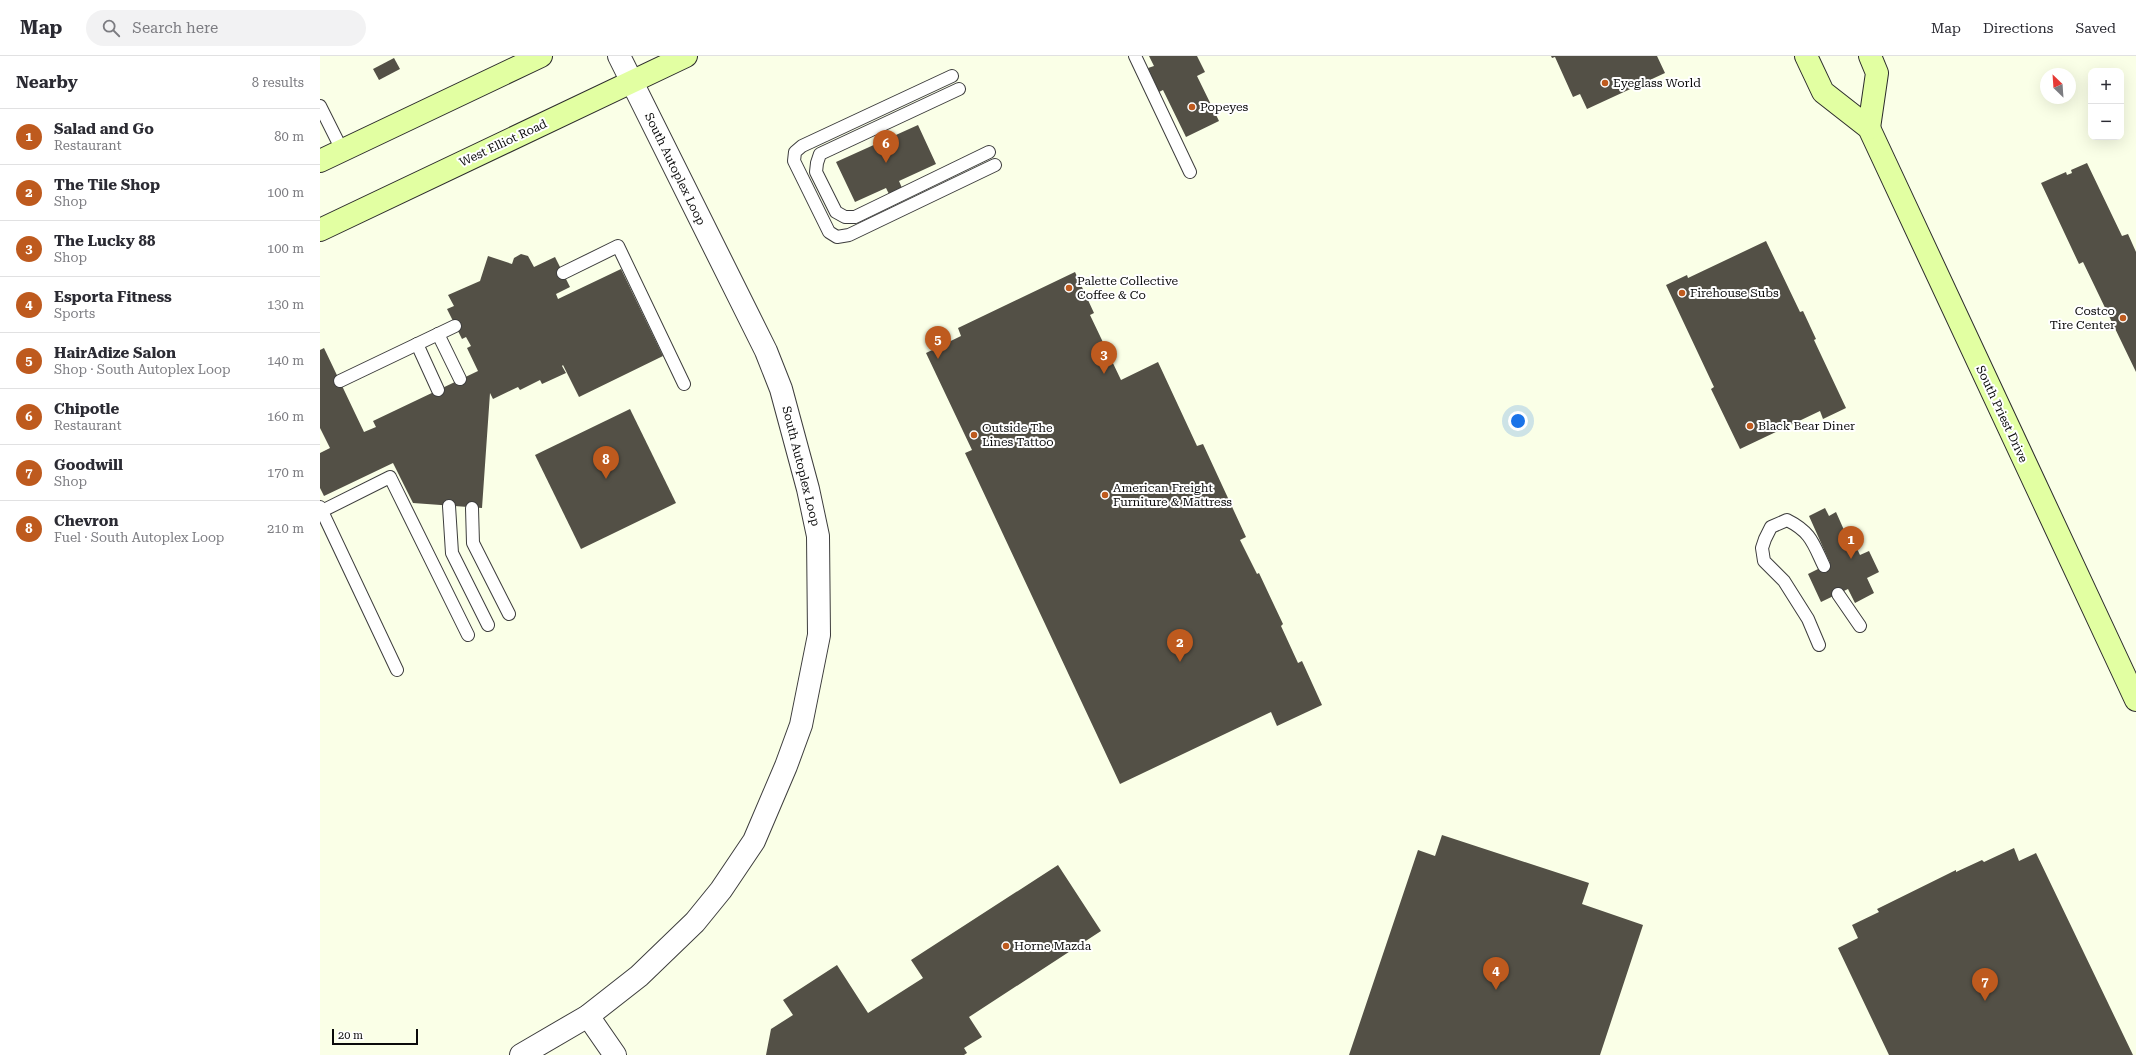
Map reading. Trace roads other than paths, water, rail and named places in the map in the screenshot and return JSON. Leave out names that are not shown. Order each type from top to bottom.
[{"type":"main road","points":[[320,161],[541,56]]},
{"type":"main road","name":"West Elliot Road","points":[[320,230],[686,56]]},
{"type":"main road","name":"South Priest Drive","points":[[1806,56],[1823,92],[1869,128],[2136,700]]},
{"type":"main road","points":[[1869,128],[1877,73],[1870,56]]},
{"type":"street","name":"South Autoplex Loop","points":[[521,1055],[588,1016],[639,976],[695,922],[721,890],[754,841],[786,766],[801,725],[819,635],[820,586],[818,536],[808,489],[781,389],[766,351],[620,58]]},
{"type":"street","points":[[588,1016],[615,1055]]},
{"type":"lane","points":[[1135,56],[1190,172]]},
{"type":"lane","points":[[952,76],[802,146],[795,152],[794,161],[829,232],[837,237],[849,235],[995,165]]},
{"type":"lane","points":[[959,89],[820,154],[816,163],[816,172],[836,212],[845,217],[855,217],[989,152]]},
{"type":"lane","points":[[320,106],[342,150]]},
{"type":"lane","points":[[563,273],[618,246],[684,384]]},
{"type":"lane","points":[[340,381],[455,326]]},
{"type":"lane","points":[[438,334],[460,379]]},
{"type":"lane","points":[[417,344],[438,390]]},
{"type":"lane","points":[[397,670],[321,509],[390,477],[468,635]]},
{"type":"lane","points":[[449,506],[452,553],[488,625]]},
{"type":"lane","points":[[472,508],[473,543],[510,614]]},
{"type":"lane","points":[[1819,645],[1808,619],[1784,581],[1764,561],[1762,548],[1772,527],[1787,520],[1802,527],[1812,540],[1824,566]]},
{"type":"lane","points":[[1838,594],[1860,626]]},
{"type":"place","name":"Eyeglass World","points":[[1605,83]]},
{"type":"place","name":"Popeyes","points":[[1192,107]]},
{"type":"place","name":"Chipotle","points":[[886,163]]},
{"type":"place","name":"Palette Collective Coffee & Co","points":[[1069,288]]},
{"type":"place","name":"Firehouse Subs","points":[[1682,293]]},
{"type":"place","name":"Costco Tire Center","points":[[2123,318]]},
{"type":"place","name":"HairAdize Salon","points":[[938,359]]},
{"type":"place","name":"The Lucky 88","points":[[1104,374]]},
{"type":"place","name":"Black Bear Diner","points":[[1750,426]]},
{"type":"place","name":"Outside The Lines Tattoo","points":[[974,435]]},
{"type":"place","name":"Chevron","points":[[606,479]]},
{"type":"place","name":"American Freight Furniture & Mattress","points":[[1105,495]]},
{"type":"place","name":"Salad and Go","points":[[1851,559]]},
{"type":"place","name":"The Tile Shop","points":[[1180,662]]},
{"type":"place","name":"Horne Mazda","points":[[1006,946]]},
{"type":"place","name":"Esporta Fitness","points":[[1496,990]]},
{"type":"place","name":"Goodwill","points":[[1985,1001]]}]
